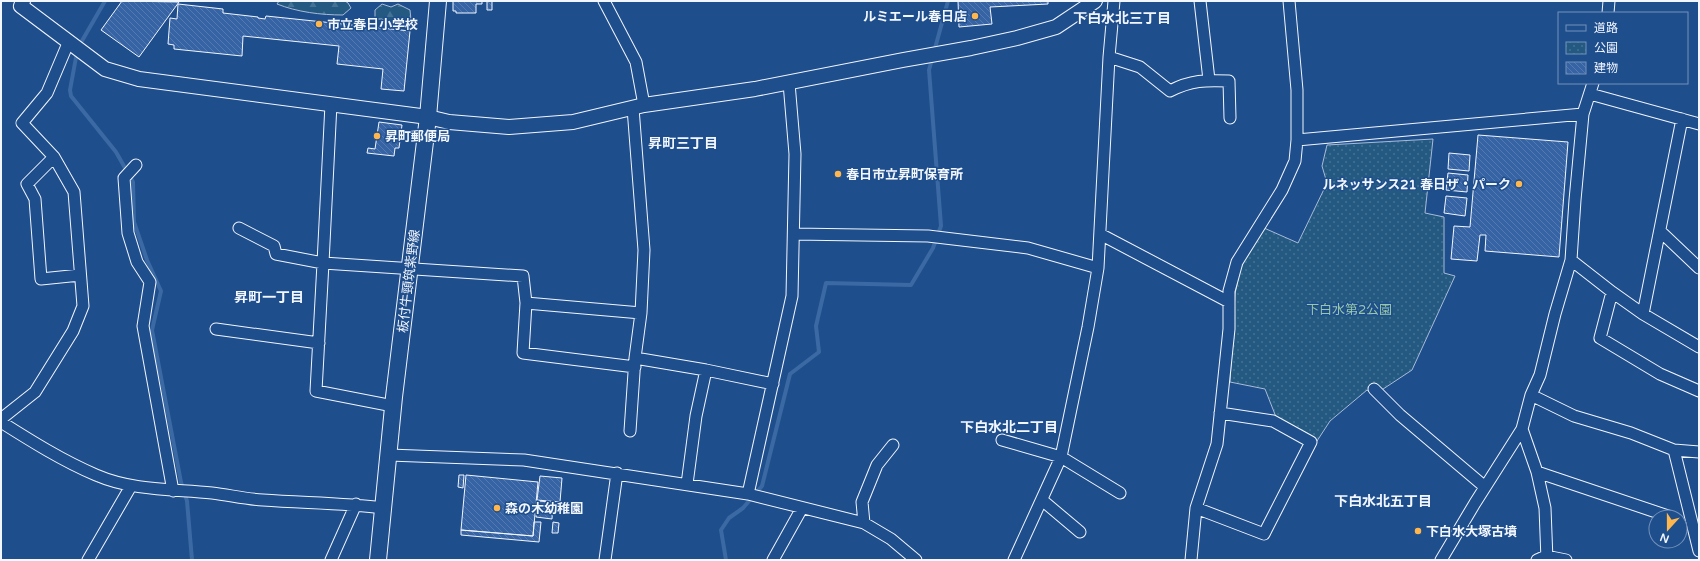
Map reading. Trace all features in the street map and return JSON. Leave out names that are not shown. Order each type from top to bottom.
[{"type":"main road","name":"板付牛頸筑紫野線","points":[[378,560],[393,406],[428,117],[438,1]]},
{"type":"street","points":[[604,1],[636,62],[639,106],[644,250],[641,313],[635,362],[630,431]]},
{"type":"street","points":[[20,3],[105,69],[139,79],[428,117],[449,122],[509,127],[573,122],[639,106],[789,83],[1017,38],[1056,27],[1095,1]]},
{"type":"street","points":[[1014,560],[1061,457],[1088,327],[1098,268],[1108,57],[1114,1]]},
{"type":"street","points":[[1200,1],[1209,80]]},
{"type":"street","points":[[1191,560],[1196,508],[1217,444],[1229,329],[1229,291],[1236,262],[1282,190],[1295,161],[1297,140],[1296,90],[1289,1]]},
{"type":"street","points":[[1608,12],[1609,1]]},
{"type":"street","points":[[69,41],[47,93],[22,123],[54,158],[74,192],[83,306],[73,331],[36,392],[1,421],[40,446],[96,475],[131,486],[173,491],[212,493],[262,500],[356,504],[384,508]]},
{"type":"street","points":[[1108,57],[1140,67],[1170,91],[1184,84],[1209,80],[1229,81],[1230,118]]},
{"type":"street","points":[[748,494],[792,296],[795,154],[789,83]]},
{"type":"street","points":[[1441,560],[1522,429],[1531,395],[1540,375],[1555,314],[1572,260],[1575,200],[1583,114],[1591,88],[1699,124]]},
{"type":"street","points":[[331,104],[316,391],[393,406]]},
{"type":"street","points":[[1297,140],[1583,114]]},
{"type":"street","points":[[1643,314],[1682,119]]},
{"type":"street","points":[[54,158],[27,184],[35,199],[41,279],[80,276]]},
{"type":"street","points":[[136,165],[124,178],[128,233],[137,262],[150,282],[143,326],[173,491]]},
{"type":"street","points":[[239,228],[274,246],[276,254],[323,263],[523,276],[526,303],[523,353],[635,362],[706,370],[773,384]]},
{"type":"street","points":[[1660,231],[1699,268]]},
{"type":"street","points":[[794,234],[928,236],[1028,248],[1098,268]]},
{"type":"street","points":[[1100,234],[1229,302]]},
{"type":"street","points":[[1572,260],[1612,292],[1643,314],[1699,347]]},
{"type":"street","points":[[1612,292],[1600,338],[1660,374],[1699,391]]},
{"type":"street","points":[[526,303],[641,313]]},
{"type":"street","points":[[216,329],[318,343]]},
{"type":"street","points":[[228,342],[229,331]]},
{"type":"street","points":[[687,484],[696,416],[706,370]]},
{"type":"street","points":[[1374,389],[1400,415],[1485,487]]},
{"type":"street","points":[[1531,395],[1574,416],[1631,433],[1674,450],[1699,452]]},
{"type":"street","points":[[1196,508],[1264,534],[1311,442],[1273,421],[1220,413]]},
{"type":"street","points":[[1522,429],[1537,472],[1545,508],[1543,559],[1566,560]]},
{"type":"street","points":[[1002,440],[1061,457],[1120,492]]},
{"type":"street","points":[[864,523],[862,502],[878,465],[893,445]]},
{"type":"street","points":[[1674,450],[1691,524],[1699,551]]},
{"type":"street","points":[[389,455],[524,460],[748,494],[864,523],[891,539],[916,560]]},
{"type":"street","points":[[1537,472],[1648,510]]},
{"type":"street","points":[[605,560],[616,473]]},
{"type":"street","points":[[88,560],[131,486]]},
{"type":"street","points":[[1042,500],[1080,532]]},
{"type":"street","points":[[331,560],[356,504]]},
{"type":"street","points":[[773,560],[802,508]]},
{"type":"green space","points":[[279,1],[345,1],[351,8],[343,15],[318,14],[285,7],[277,4]]},
{"type":"green space","points":[[382,4],[391,7],[398,4],[410,10],[411,20],[388,23],[382,19],[375,19],[375,10]]},
{"type":"green space","name":"下白水第2公園","points":[[1433,139],[1425,213],[1444,217],[1444,273],[1455,276],[1412,370],[1374,395],[1367,390],[1330,421],[1317,441],[1276,417],[1265,389],[1230,382],[1235,294],[1241,265],[1264,228],[1298,243],[1327,183],[1322,166],[1327,145]]},
{"type":"building","points":[[122,1],[179,2],[139,57],[101,30]]},
{"type":"building","points":[[453,1],[482,1],[482,4],[476,4],[476,13],[456,13],[456,11],[453,11]]},
{"type":"building","points":[[487,1],[492,1],[492,10],[487,10]]},
{"type":"building","name":"ルミエール春日店","points":[[958,1],[1048,1],[1048,4],[990,7],[992,24],[959,27]]},
{"type":"building","points":[[178,4],[223,9],[223,13],[265,19],[266,16],[410,31],[404,91],[381,89],[383,69],[337,64],[339,46],[243,36],[242,56],[174,49],[174,45],[168,44],[170,18],[177,19]]},
{"type":"building","points":[[379,122],[402,125],[399,148],[395,148],[394,156],[367,153],[368,148],[375,149]]},
{"type":"building","name":"ルネッサンス21 春日ザ・パーク","points":[[1478,135],[1568,142],[1559,257],[1485,251],[1486,235],[1480,235],[1477,261],[1451,259],[1454,226],[1470,227]]},
{"type":"building","points":[[1449,153],[1470,155],[1469,171],[1448,169]]},
{"type":"building","points":[[1448,173],[1468,175],[1467,192],[1446,190]]},
{"type":"building","points":[[1446,196],[1467,198],[1465,216],[1444,213]]},
{"type":"building","points":[[459,475],[464,475],[463,488],[458,487]]},
{"type":"building","points":[[466,475],[538,482],[533,536],[461,530]]},
{"type":"building","points":[[540,476],[562,478],[560,502],[537,500]]},
{"type":"building","points":[[538,501],[553,502],[552,519],[536,517]]},
{"type":"building","points":[[534,522],[541,522],[539,542],[461,535],[461,530],[533,536]]},
{"type":"building","points":[[553,522],[559,523],[558,533],[552,533]]},
{"type":"waterway","points":[[79,46],[105,1]]},
{"type":"waterway","points":[[726,560],[721,530],[729,518],[743,508],[762,486],[790,374],[819,352],[816,326],[826,283],[911,285],[933,248],[941,226],[929,70],[948,1]]},
{"type":"waterway","points":[[77,52],[70,90],[71,96],[116,152],[133,182],[134,222],[147,260],[161,291],[152,330],[181,482],[187,501],[192,560]]},
{"type":"place","name":"ルミエール春日店","points":[[975,16]]},
{"type":"place","name":"市立春日小学校","points":[[319,24]]},
{"type":"place","name":"昇町郵便局","points":[[377,136]]},
{"type":"place","name":"春日市立昇町保育所","points":[[838,174]]},
{"type":"place","name":"ルネッサンス21 春日ザ・パーク","points":[[1519,184]]},
{"type":"place","name":"森の木幼稚園","points":[[497,508]]},
{"type":"place","name":"下白水大塚古墳","points":[[1418,531]]},
{"type":"district","name":"下白水北三丁目","points":[[1122,18]]},
{"type":"district","name":"昇町三丁目","points":[[683,143]]},
{"type":"district","name":"昇町一丁目","points":[[269,297]]},
{"type":"district","name":"下白水北二丁目","points":[[1009,427]]},
{"type":"district","name":"下白水北五丁目","points":[[1383,501]]}]
